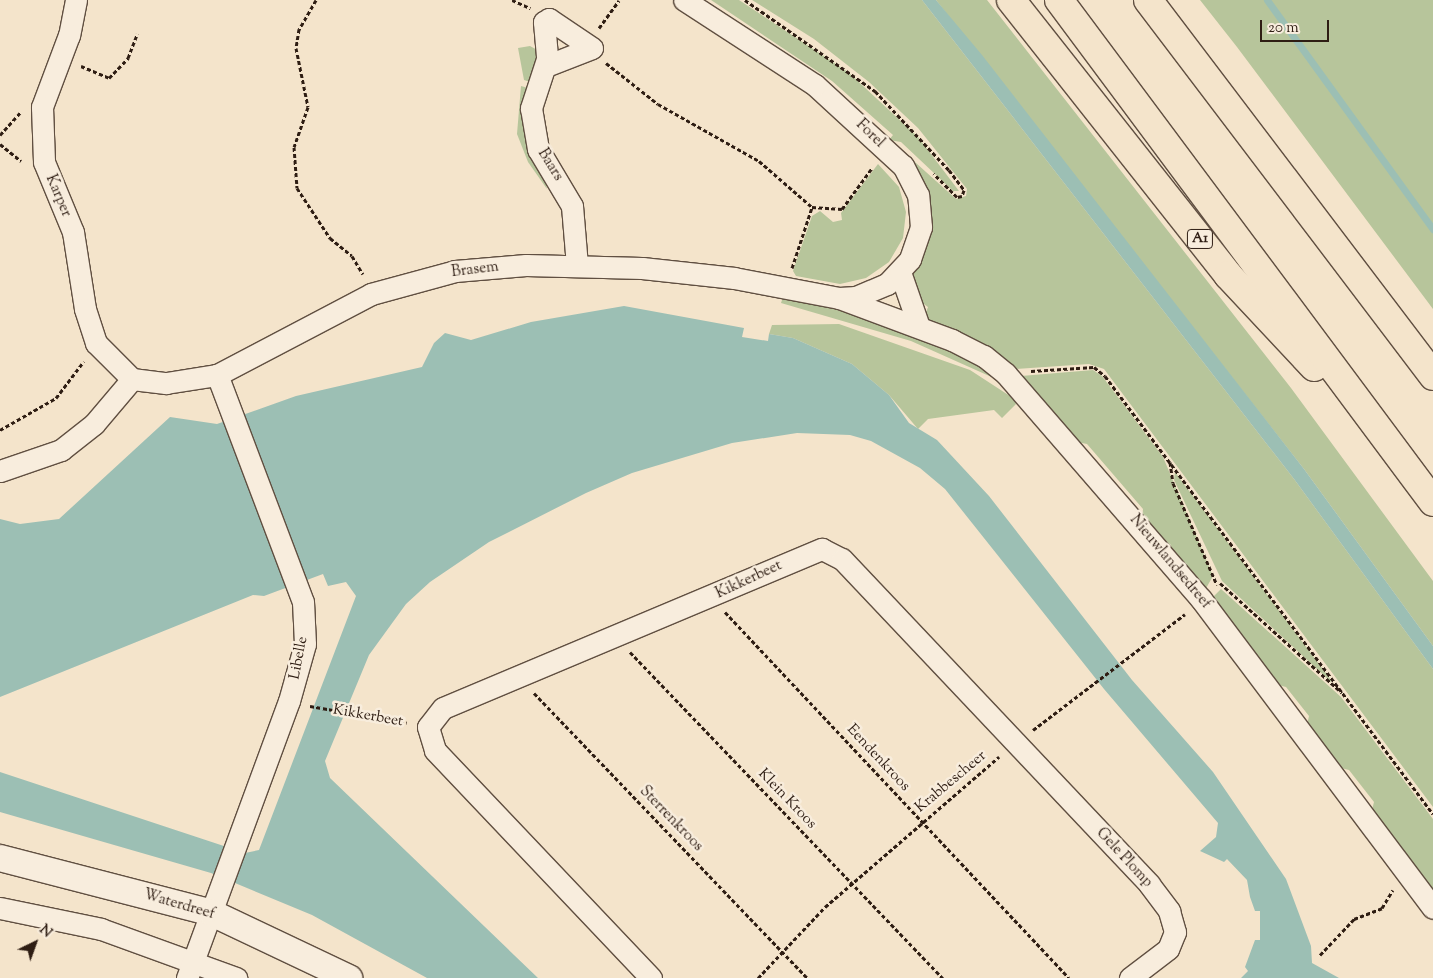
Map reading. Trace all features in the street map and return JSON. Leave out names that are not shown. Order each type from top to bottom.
[{"type":"highway","name":"A1","points":[[1011,0],[1228,275],[1405,463]]},
{"type":"highway","name":"A1","points":[[1059,0],[1433,502]]},
{"type":"highway","points":[[1148,0],[1433,376]]},
{"type":"street","name":"Karper","points":[[76,0],[61,54],[42,107],[41,143],[74,232],[85,309],[96,342],[132,379]]},
{"type":"street","name":"Forel","points":[[684,0],[815,85],[886,149],[912,180],[921,211],[918,244],[900,272],[872,292],[839,298]]},
{"type":"street","name":"Baars","points":[[577,264],[572,206],[538,149],[532,123],[534,93],[546,66],[546,20],[592,48],[590,52]]},
{"type":"street","points":[[546,66],[590,52]]},
{"type":"street","name":"Brasem","points":[[132,379],[166,384],[217,375],[371,294],[455,271],[577,264],[734,278],[783,289],[839,298]]},
{"type":"street","points":[[900,272],[919,327]]},
{"type":"street","name":"Nieuwlandsedreef","points":[[839,298],[919,327],[984,356],[1006,374],[1201,599],[1433,908]]},
{"type":"street","name":"Libelle","points":[[191,969],[290,701],[305,644],[303,602],[225,404],[217,375]]},
{"type":"street","points":[[0,471],[61,450],[94,424],[132,379]]},
{"type":"street","name":"Kikkerbeet","points":[[428,727],[443,708],[614,635],[711,597],[816,549],[836,553],[1016,743]]},
{"type":"street","points":[[428,727],[435,750],[651,978]]},
{"type":"street","name":"Gele Plomp","points":[[1016,743],[1169,911],[1175,932],[1168,949],[1130,978]]},
{"type":"street","name":"Waterdreef","points":[[0,858],[212,913],[349,978]]},
{"type":"street","points":[[0,908],[101,929],[191,969],[236,978]]},
{"type":"path","points":[[316,0],[299,29],[296,48],[308,107],[294,147],[297,188],[330,238],[352,256],[371,294]]},
{"type":"path","points":[[606,19],[619,0]]},
{"type":"path","points":[[745,0],[875,91],[949,170],[964,190],[962,196],[953,194],[928,168]]},
{"type":"path","points":[[61,54],[97,76],[109,78],[128,58],[137,34]]},
{"type":"path","points":[[590,52],[658,104],[759,160],[812,207],[842,208],[886,149]]},
{"type":"path","points":[[0,135],[22,111]]},
{"type":"path","points":[[0,144],[23,164]]},
{"type":"path","points":[[783,289],[812,207]]},
{"type":"path","points":[[0,430],[56,398],[96,342]]},
{"type":"path","points":[[1006,374],[1100,370],[1433,814]]},
{"type":"path","points":[[1170,462],[1173,483],[1220,583],[1346,696]]},
{"type":"path","points":[[1201,599],[1220,583]]},
{"type":"path","name":"Eendenkroos","points":[[711,597],[1069,978]]},
{"type":"path","name":"Krabbescheer","points":[[758,978],[852,883],[922,822],[1016,743],[1175,622]]},
{"type":"path","name":"Klein Kroos","points":[[614,635],[943,978]]},
{"type":"path","name":"Sterrenkroos","points":[[518,676],[807,978]]},
{"type":"path","name":"Kikkerbeet","points":[[308,705],[428,727]]},
{"type":"path","points":[[1320,955],[1354,919],[1382,908],[1390,892]]},
{"type":"green space","points":[[711,0],[739,0],[848,72],[918,137],[959,191],[953,191],[901,142],[889,140],[893,135],[832,81]]},
{"type":"green space","points":[[752,0],[922,0],[1294,479],[1433,669],[1433,807],[1104,369],[1089,364],[1015,369],[930,325],[925,315],[928,307],[921,302],[912,279],[922,252],[896,145],[956,199],[966,196],[967,189],[918,128],[869,82],[814,39]]},
{"type":"green space","points":[[936,0],[987,0],[1291,388],[1433,581],[1433,646],[1304,469]]},
{"type":"green space","points":[[1200,0],[1433,0],[1433,309],[1237,47]]},
{"type":"green space","points":[[530,46],[539,51],[530,82],[524,80],[518,48]]},
{"type":"green space","points":[[521,86],[528,88],[547,189],[528,162],[517,134]]},
{"type":"green space","points":[[878,164],[899,187],[906,212],[903,238],[889,262],[866,278],[840,284],[796,276],[793,271],[812,216],[820,211],[833,222],[842,220],[841,213]]},
{"type":"green space","points":[[783,297],[854,314],[960,350],[996,379],[911,341],[781,303]]},
{"type":"green space","points":[[839,324],[970,370],[1013,398],[1016,404],[1002,418],[994,410],[928,419],[918,429],[889,395],[852,364],[793,338],[769,334],[772,325]]},
{"type":"green space","points":[[1093,370],[1102,376],[1163,457],[1213,576],[1205,590],[1142,518],[1143,509],[1087,444],[1077,442],[1021,376]]},
{"type":"green space","points":[[1175,472],[1331,682],[1222,581],[1174,480]]},
{"type":"green space","points":[[1221,589],[1341,697],[1433,819],[1433,896],[1372,810],[1374,802],[1349,770],[1341,768],[1307,725],[1309,716],[1286,687],[1278,685],[1212,598]]},
{"type":"water","points":[[922,0],[936,0],[982,55],[1304,469],[1433,646],[1433,669],[1294,479]]},
{"type":"water","points":[[624,306],[744,328],[742,337],[768,341],[769,334],[793,338],[852,364],[889,395],[909,423],[937,440],[989,496],[1132,680],[1213,772],[1286,879],[1311,946],[1312,963],[1339,978],[1241,978],[1248,971],[1245,967],[1255,940],[1260,940],[1260,911],[1255,911],[1247,880],[1227,859],[1224,862],[1200,851],[1216,837],[1218,823],[1104,689],[945,489],[920,468],[871,441],[850,435],[797,433],[732,443],[632,473],[586,493],[489,542],[430,582],[406,604],[369,655],[325,761],[330,778],[538,978],[427,978],[312,915],[211,873],[0,812],[0,772],[245,853],[259,850],[356,596],[346,582],[328,586],[323,574],[264,596],[253,595],[0,697],[0,519],[20,524],[59,519],[170,417],[217,424],[296,396],[422,367],[434,343],[445,333],[471,340],[531,322]]},
{"type":"waterway","points":[[1267,0],[1433,229]]}]
